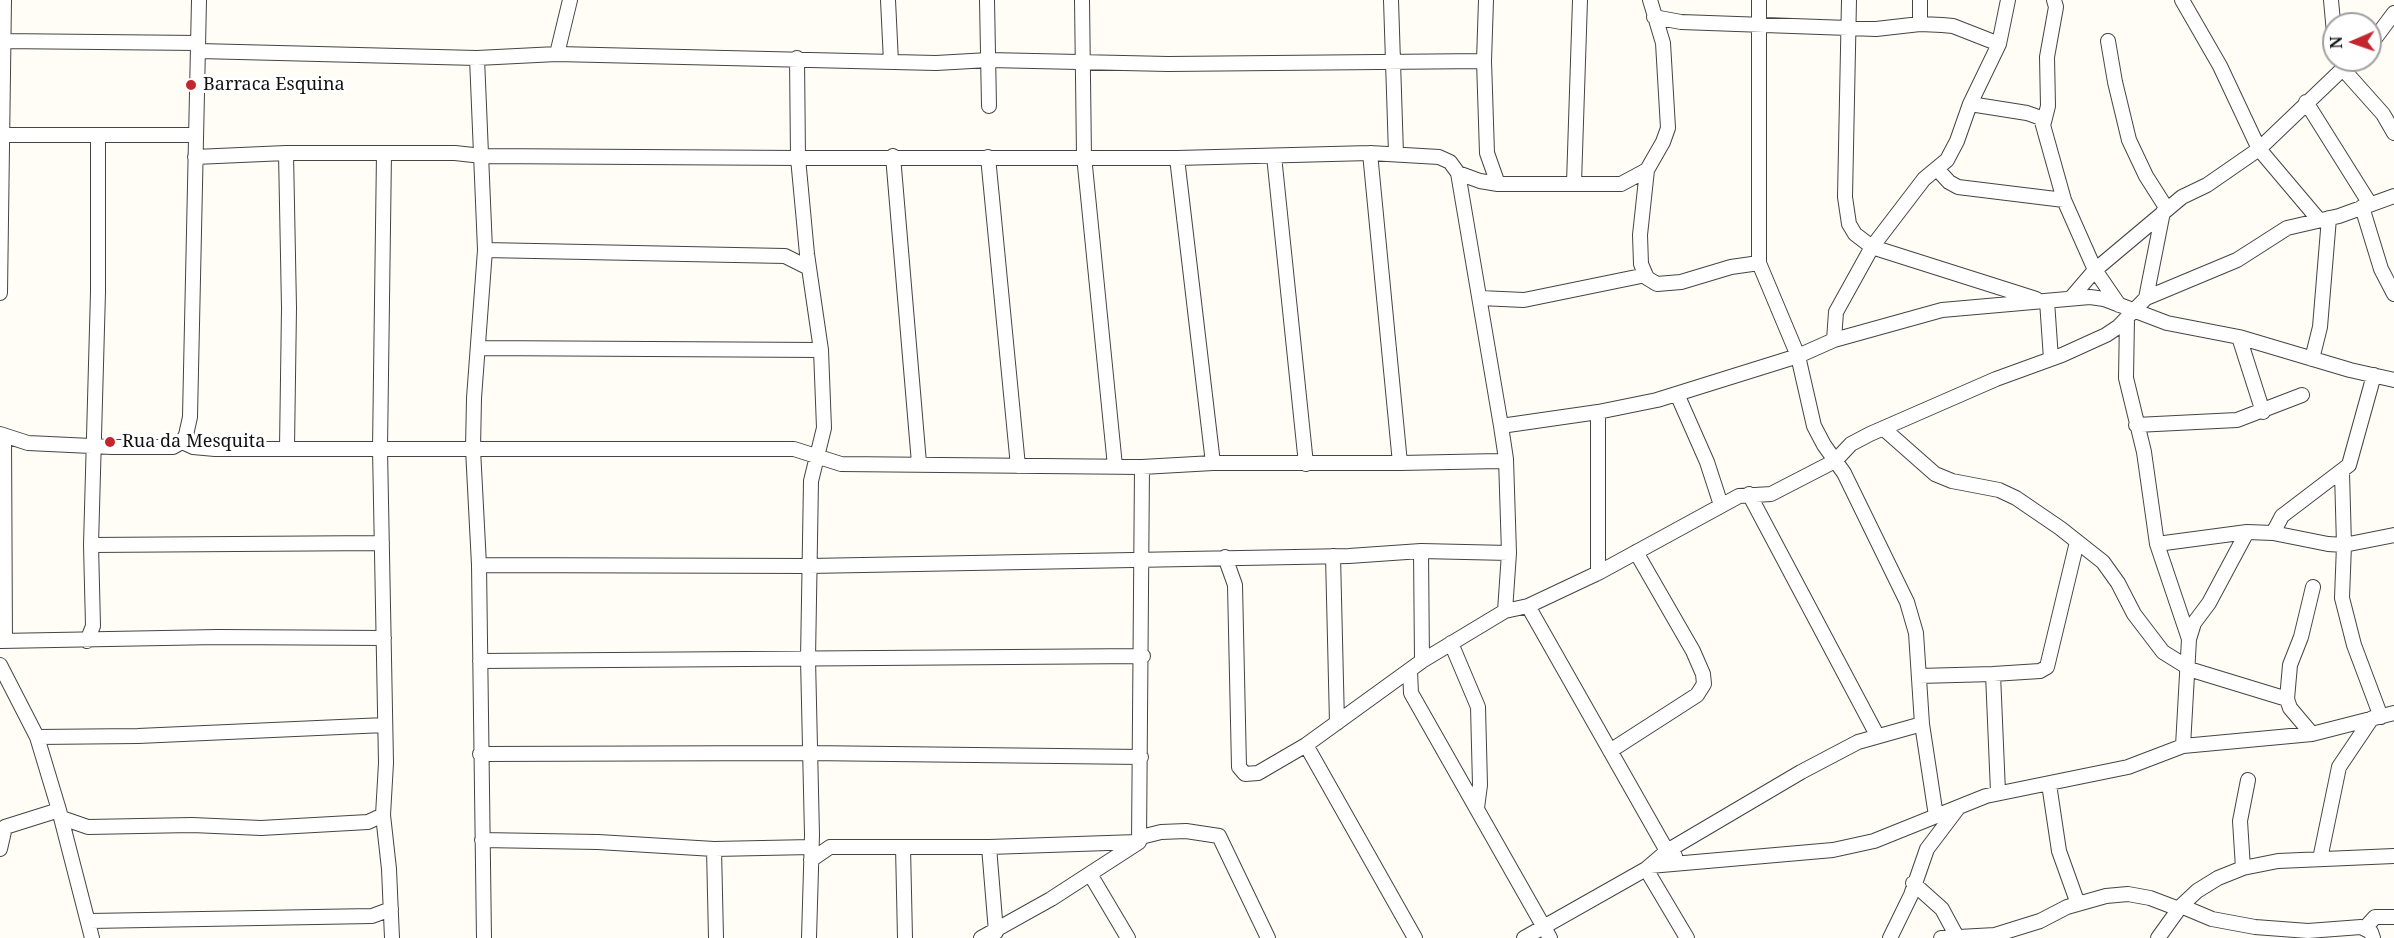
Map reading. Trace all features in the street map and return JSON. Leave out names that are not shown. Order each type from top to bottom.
[{"type":"street","points":[[0,293],[0,135],[4,0]]},
{"type":"street","points":[[199,0],[189,417],[186,435],[182,442],[173,447],[94,447],[28,443],[2,435],[2,641],[104,641],[218,637],[384,638]]},
{"type":"street","points":[[557,54],[570,0]]},
{"type":"street","points":[[888,0],[891,62]]},
{"type":"street","points":[[987,0],[989,106]]},
{"type":"street","points":[[1082,0],[1084,156],[1115,466]]},
{"type":"street","points":[[1391,0],[1396,154]]},
{"type":"street","points":[[1486,0],[1484,61],[1487,153],[1498,184]]},
{"type":"street","points":[[1574,183],[1580,0]]},
{"type":"street","points":[[1650,0],[1663,43],[1667,68],[1668,128],[1647,170],[1640,235],[1641,264],[1653,283],[1669,283],[1731,267],[1759,263]]},
{"type":"street","points":[[1759,0],[1759,263],[1798,356],[1814,426],[1844,473],[1903,588],[1916,633],[1922,724],[1936,821],[1927,849],[1890,938]]},
{"type":"street","points":[[1849,0],[1845,197],[1849,224],[1861,241],[1872,247],[2045,301]]},
{"type":"street","points":[[1920,0],[1920,24]]},
{"type":"street","points":[[1834,340],[1836,312],[1872,247],[1924,179],[1938,170],[1947,160],[1957,141],[1970,104],[1999,44],[2008,0]]},
{"type":"street","points":[[2054,0],[2056,7],[2047,57],[2048,106],[2044,122],[2051,160],[2064,200],[2095,270],[2126,311],[2126,378],[2144,452],[2157,544],[2189,639]]},
{"type":"street","points":[[2182,0],[2220,66],[2259,149],[2324,219],[2320,327],[2312,359]]},
{"type":"street","points":[[2382,29],[2394,13]]},
{"type":"street","points":[[1654,17],[1681,22],[1876,29],[1920,24],[1953,26],[1999,44]]},
{"type":"street","points":[[3,41],[477,58],[557,54],[891,62],[989,60],[1392,64],[1484,61]]},
{"type":"street","points":[[2108,41],[2129,140],[2165,211],[2146,298]]},
{"type":"street","points":[[477,58],[485,250],[474,398],[473,449],[479,565],[484,938]]},
{"type":"street","points":[[797,58],[798,158],[805,236],[821,350],[824,428],[811,481],[808,659],[811,847],[809,938]]},
{"type":"street","points":[[2072,298],[2095,270],[2165,211],[2259,149],[2337,72]]},
{"type":"street","points":[[2353,72],[2394,133]]},
{"type":"street","points":[[2306,102],[2366,205],[2381,269],[2394,294]]},
{"type":"street","points":[[1970,104],[2027,112],[2037,115],[2044,122]]},
{"type":"street","points":[[0,135],[195,135]]},
{"type":"street","points":[[87,641],[93,626],[91,545],[98,136]]},
{"type":"street","points":[[195,157],[286,153],[798,158],[893,156],[1177,158],[1370,153],[1439,157],[1450,162],[1458,173],[1506,459],[1509,553],[1505,611]]},
{"type":"street","points":[[286,153],[289,308],[287,447]]},
{"type":"street","points":[[384,153],[381,449],[386,763],[383,822],[391,931]]},
{"type":"street","points":[[1370,153],[1400,463]]},
{"type":"street","points":[[893,156],[919,463]]},
{"type":"street","points":[[1274,156],[1306,464]]},
{"type":"street","points":[[988,157],[1018,466]]},
{"type":"street","points":[[1177,158],[1213,463]]},
{"type":"street","points":[[1458,173],[1480,181],[1498,184],[1621,184],[1647,170]]},
{"type":"street","points":[[1938,170],[1949,182],[1958,187],[2064,200]]},
{"type":"street","points":[[1225,557],[1235,585],[1241,772],[1258,773],[1306,745],[1422,661],[1505,611],[1528,606],[1598,573],[1721,505],[1749,494],[1771,494],[1835,461],[1851,444],[1996,379],[2051,359],[2106,334],[2126,311],[2146,298],[2237,260],[2287,228],[2324,219],[2394,196]]},
{"type":"street","points":[[785,256],[805,236]]},
{"type":"street","points":[[485,250],[785,256],[809,268]]},
{"type":"street","points":[[1480,298],[1524,300],[1646,275]]},
{"type":"street","points":[[1501,426],[1598,412],[1677,394],[1798,356],[1834,340],[1953,308],[2090,297],[2167,323],[2240,337],[2312,359],[2394,380]]},
{"type":"street","points":[[2045,301],[2051,359]]},
{"type":"street","points":[[2240,337],[2263,412]]},
{"type":"street","points":[[478,348],[821,350]]},
{"type":"street","points":[[2272,533],[2282,516],[2342,473],[2349,465],[2355,451],[2373,375]]},
{"type":"street","points":[[1677,394],[1707,462],[1721,505]]},
{"type":"street","points":[[2136,425],[2220,422],[2263,412],[2301,395]]},
{"type":"street","points":[[1598,412],[1598,573]]},
{"type":"street","points":[[1884,429],[1935,474],[1952,481],[1999,490],[2016,498],[2103,562],[2154,642],[2163,652],[2192,670],[2287,699]]},
{"type":"street","points":[[182,442],[193,447],[215,449],[287,447],[794,449],[841,464],[1142,467],[1213,463],[1400,463],[1506,459]]},
{"type":"street","points":[[1140,840],[1143,656],[1140,560],[1142,467]]},
{"type":"street","points":[[2342,473],[2344,544],[2342,598],[2354,645],[2382,716]]},
{"type":"street","points":[[1749,494],[1877,735]]},
{"type":"street","points":[[2157,544],[2247,532],[2272,533],[2315,543],[2344,544],[2394,535]]},
{"type":"street","points":[[2183,746],[2189,639],[2194,623],[2247,532]]},
{"type":"street","points":[[1919,676],[2040,671],[2049,664],[2077,542]]},
{"type":"street","points":[[91,545],[382,543]]},
{"type":"street","points":[[1598,548],[1631,555],[1694,651],[1703,674],[1704,684],[1697,695],[1610,751]]},
{"type":"street","points":[[479,565],[809,566],[1333,556],[1421,551],[1509,553]]},
{"type":"street","points":[[1421,551],[1422,661]]},
{"type":"street","points":[[1235,585],[1247,556]]},
{"type":"street","points":[[1333,556],[1337,723]]},
{"type":"street","points":[[2312,734],[2290,708],[2287,699],[2290,665],[2301,638],[2313,587]]},
{"type":"street","points":[[1528,606],[1667,851],[1688,862]]},
{"type":"street","points":[[93,626],[104,641]]},
{"type":"street","points":[[1451,643],[1478,707],[1480,785],[1477,808]]},
{"type":"street","points":[[480,661],[1143,656]]},
{"type":"street","points":[[2,671],[37,737],[61,814],[90,921],[92,938]]},
{"type":"street","points":[[1410,671],[1411,693],[1546,932]]},
{"type":"street","points":[[1993,674],[1998,792]]},
{"type":"street","points":[[1389,686],[1411,693]]},
{"type":"street","points":[[1648,867],[1833,850],[1874,842],[1936,821],[1961,804],[1998,792],[2128,767],[2183,746],[2312,734],[2382,716]]},
{"type":"street","points":[[2320,859],[2339,767],[2382,716]]},
{"type":"street","points":[[1524,938],[1546,932],[1648,867],[1667,851],[1801,772],[1858,742],[1922,724]]},
{"type":"street","points":[[37,737],[138,736],[385,725]]},
{"type":"street","points":[[1306,745],[1415,938]]},
{"type":"street","points":[[480,754],[808,753],[1141,757]]},
{"type":"street","points":[[2243,868],[2240,821],[2248,780]]},
{"type":"street","points":[[2049,784],[2060,851],[2079,904]]},
{"type":"street","points":[[0,849],[6,827],[61,814],[88,827],[169,825],[298,827],[383,822]]},
{"type":"street","points":[[70,849],[75,839],[88,827]]},
{"type":"street","points":[[981,938],[996,932],[1140,840],[1161,832],[1186,831],[1219,836],[1268,938]]},
{"type":"street","points":[[482,840],[598,842],[714,849],[990,847],[1140,840]]},
{"type":"street","points":[[811,847],[830,847]]},
{"type":"street","points":[[903,847],[905,938]]},
{"type":"street","points":[[990,847],[996,932]]},
{"type":"street","points":[[711,938],[716,938],[714,849]]},
{"type":"street","points":[[2158,938],[2180,908],[2218,878],[2243,868],[2258,863],[2394,856]]},
{"type":"street","points":[[1648,867],[1687,938]]},
{"type":"street","points":[[1090,874],[1128,938]]},
{"type":"street","points":[[1913,883],[1941,909],[1956,935]]},
{"type":"street","points":[[1941,938],[1956,935],[1996,936],[2040,921],[2079,904],[2106,896],[2128,894],[2150,898],[2254,932],[2369,933],[2375,917],[2394,917]]},
{"type":"street","points":[[90,921],[372,916],[391,909]]},
{"type":"street","points":[[372,916],[391,931]]},
{"type":"place","name":"Barraca Esquina","points":[[191,85]]},
{"type":"place","name":"Rua da Mesquita","points":[[110,442]]}]
